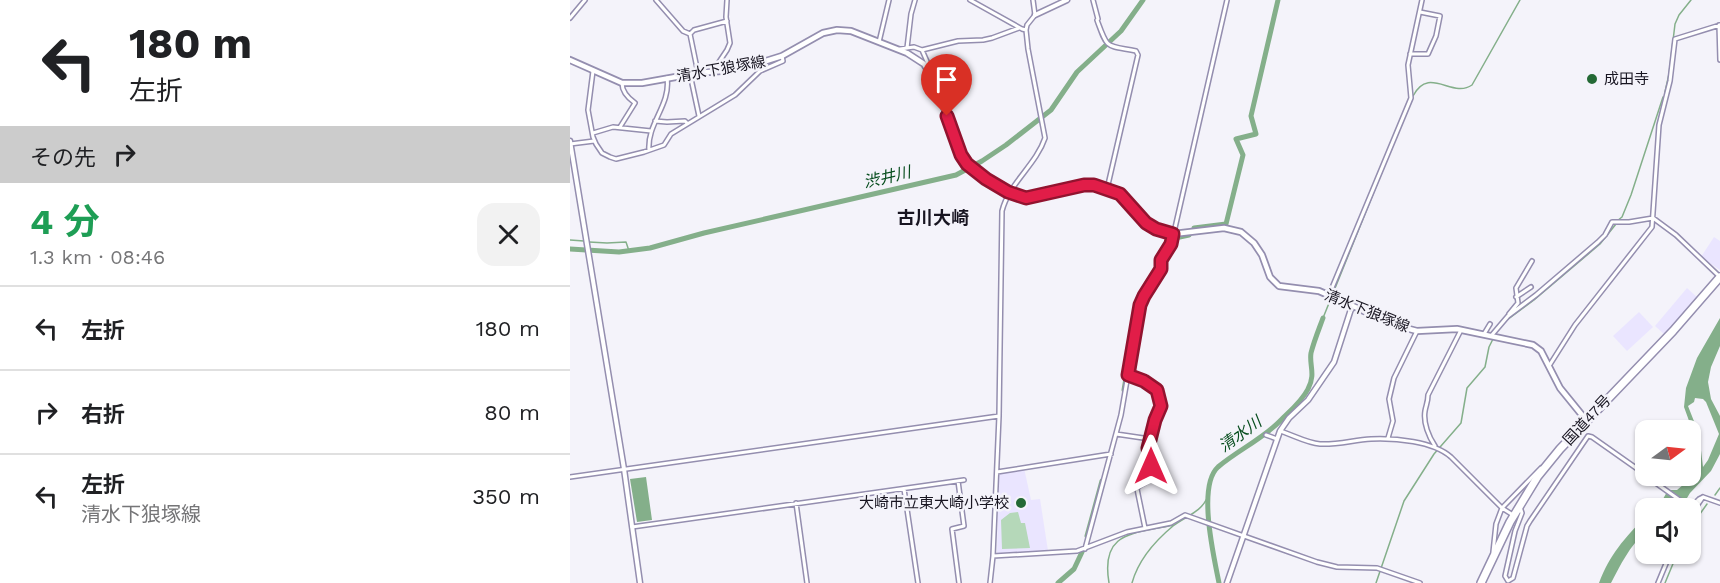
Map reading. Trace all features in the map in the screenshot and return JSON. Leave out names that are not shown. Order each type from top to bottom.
[{"type":"highway","name":"国道47号","points":[[1480,583],[1519,506],[1548,464],[1586,420],[1686,317],[1720,277]]},
{"type":"main road","name":"清水下狼塚線","points":[[570,60],[622,83],[642,83],[766,61],[782,56],[815,35],[831,31],[851,32],[898,49],[919,60],[928,70]]},
{"type":"main road","points":[[928,70],[961,155],[971,167],[998,187],[1026,198],[1084,185],[1094,185],[1120,194],[1150,226],[1173,234]]},
{"type":"main road","name":"清水下狼塚線","points":[[1173,234],[1224,228],[1241,232],[1258,248],[1270,277],[1284,288],[1312,290],[1398,326],[1417,331],[1457,329],[1538,348],[1560,388],[1586,420]]},
{"type":"street","points":[[570,18],[585,0]]},
{"type":"street","points":[[656,0],[683,31],[690,34]]},
{"type":"street","points":[[713,71],[730,43],[727,0]]},
{"type":"street","points":[[879,42],[889,0]]},
{"type":"street","points":[[907,48],[915,0]]},
{"type":"street","points":[[965,0],[1026,30]]},
{"type":"street","points":[[982,8],[984,0]]},
{"type":"street","points":[[1033,0],[1035,15]]},
{"type":"street","points":[[990,583],[999,416],[1002,216],[1010,193],[1042,148],[1046,138],[1026,30],[1035,15],[1067,0]]},
{"type":"street","points":[[1093,0],[1097,20],[1106,43],[1110,46],[1136,51],[1138,55],[1107,189]]},
{"type":"street","points":[[1085,549],[1116,434],[1140,305],[1161,269],[1161,260],[1171,244],[1227,0]]},
{"type":"street","points":[[1330,296],[1411,98],[1408,69],[1422,0]]},
{"type":"street","points":[[1410,54],[1428,54],[1436,36],[1440,16],[1420,12]]},
{"type":"street","points":[[690,34],[694,30],[727,21]]},
{"type":"street","points":[[1549,366],[1575,325],[1650,230],[1653,218],[1659,124],[1670,81],[1675,39],[1720,25],[1720,60]]},
{"type":"street","points":[[898,49],[914,47],[922,50],[958,41],[983,40],[1019,28]]},
{"type":"street","points":[[690,34],[698,73]]},
{"type":"street","points":[[922,50],[929,66],[928,70]]},
{"type":"street","points":[[593,71],[588,111],[594,141],[602,153],[616,159],[664,145],[671,134],[735,95],[760,71],[780,64],[783,61],[782,56]]},
{"type":"street","points":[[690,74],[699,116]]},
{"type":"street","points":[[649,150],[651,131],[667,97],[667,78]]},
{"type":"street","points":[[620,127],[635,103],[627,97],[622,83]]},
{"type":"street","points":[[655,121],[686,121],[687,123]]},
{"type":"street","points":[[593,132],[611,127],[651,131]]},
{"type":"street","points":[[594,141],[570,143],[624,469],[640,583]]},
{"type":"street","points":[[1508,316],[1598,242],[1612,222],[1653,218],[1676,235],[1720,277]]},
{"type":"street","points":[[1492,337],[1518,303],[1516,288],[1532,261]]},
{"type":"street","points":[[1516,297],[1531,287]]},
{"type":"street","points":[[1227,583],[1280,430],[1308,399],[1334,362],[1352,306]]},
{"type":"street","points":[[1507,308],[1508,316]]},
{"type":"street","points":[[1483,335],[1490,324]]},
{"type":"street","points":[[1438,448],[1426,427],[1425,412],[1428,395],[1461,330]]},
{"type":"street","points":[[1388,439],[1393,421],[1389,403],[1396,372],[1417,331]]},
{"type":"street","points":[[1128,375],[1144,381],[1157,390],[1161,406],[1148,451],[1151,478],[1149,482],[1139,485],[1137,489],[1145,528]]},
{"type":"street","points":[[570,477],[999,416]]},
{"type":"street","points":[[1280,430],[1318,444],[1388,439],[1438,448],[1451,457],[1502,508],[1514,515]]},
{"type":"street","points":[[1116,434],[1150,439]]},
{"type":"street","points":[[1266,435],[1277,439]]},
{"type":"street","points":[[1519,506],[1522,513],[1515,531],[1505,576],[1508,581],[1513,578],[1530,521],[1588,436],[1592,436],[1635,467]]},
{"type":"street","points":[[997,472],[1111,454]]},
{"type":"street","points":[[1492,557],[1496,524],[1502,508],[1537,471],[1548,464]]},
{"type":"street","points":[[632,527],[964,480]]},
{"type":"street","points":[[958,481],[963,526],[952,529],[959,583]]},
{"type":"street","points":[[1661,486],[1688,506],[1703,497]]},
{"type":"street","points":[[904,489],[918,583]]},
{"type":"street","points":[[1703,497],[1720,503]]},
{"type":"street","points":[[796,503],[807,583]]},
{"type":"street","points":[[993,556],[1077,551],[1127,532],[1171,523],[1185,515],[1337,567],[1381,569],[1420,583]]},
{"type":"street","points":[[1658,583],[1666,564]]},
{"type":"shaded area","points":[[1714,237],[1720,241],[1720,270],[1701,257]]},
{"type":"shaded area","points":[[1687,288],[1698,298],[1664,334],[1655,326]]},
{"type":"shaded area","points":[[1639,312],[1653,327],[1627,351],[1613,336]]},
{"type":"shaded area","points":[[1720,318],[1720,346],[1711,367],[1708,382],[1711,399],[1720,416],[1720,454],[1711,471],[1701,481],[1701,450],[1703,467],[1719,434],[1703,399],[1695,398],[1694,402],[1688,406],[1694,420],[1689,420],[1684,407],[1686,388],[1697,358]]},
{"type":"shaded area","name":"大崎市立東大崎小学校","points":[[1024,468],[1031,500],[1040,499],[1048,551],[997,553],[999,474]]},
{"type":"shaded area","points":[[646,477],[652,520],[637,522],[630,479]]},
{"type":"shaded area","points":[[1682,486],[1697,486],[1687,498],[1664,498],[1668,490],[1677,490]]},
{"type":"shaded area","points":[[1018,512],[1021,523],[1025,523],[1030,548],[1002,549],[1001,520],[1010,513]]},
{"type":"shaded area","points":[[1635,528],[1635,544],[1611,583],[1599,583],[1618,547]]},
{"type":"waterway","name":"渋井川","points":[[570,249],[619,252],[650,248],[704,233],[956,175],[1006,145],[1051,110],[1077,72],[1121,31],[1143,0]]},
{"type":"waterway","name":"清水川","points":[[1194,228],[1226,224],[1243,155],[1236,139],[1256,134],[1251,116],[1278,0]]},
{"type":"waterway","points":[[1413,96],[1419,87],[1426,83],[1457,88],[1472,85],[1520,0]]},
{"type":"waterway","points":[[1665,92],[1675,24],[1691,0]]},
{"type":"waterway","points":[[1617,221],[1622,217],[1631,195],[1663,97]]},
{"type":"waterway","points":[[1323,318],[1392,147]]},
{"type":"waterway","points":[[1507,320],[1600,244],[1616,224]]},
{"type":"waterway","name":"清水川","points":[[1162,262],[1175,238],[1189,235]]},
{"type":"waterway","points":[[570,240],[584,241]]},
{"type":"waterway","points":[[589,242],[626,242],[629,251]]},
{"type":"waterway","name":"清水川","points":[[1138,307],[1160,266]]},
{"type":"waterway","name":"清水川","points":[[1219,583],[1209,522],[1209,489],[1212,476],[1218,467],[1274,427],[1303,398],[1310,384],[1311,353],[1323,318]]},
{"type":"waterway","name":"清水川","points":[[1124,390],[1135,325]]},
{"type":"waterway","points":[[1376,583],[1404,501],[1434,454],[1461,423],[1467,388],[1485,367],[1489,347],[1496,333]]},
{"type":"waterway","name":"清水川","points":[[1087,536],[1102,481]]},
{"type":"waterway","points":[[1715,495],[1720,488]]},
{"type":"waterway","points":[[1132,583],[1138,567],[1160,538],[1173,526],[1198,510],[1208,496]]},
{"type":"waterway","points":[[1701,512],[1707,504]]},
{"type":"waterway","points":[[1109,583],[1108,566],[1110,553],[1115,544],[1134,533],[1173,525]]},
{"type":"waterway","name":"清水川","points":[[1058,583],[1074,569],[1082,552]]},
{"type":"waterway","points":[[1665,583],[1673,564]]},
{"type":"place","name":"成田寺","points":[[1592,79]]},
{"type":"place","name":"大崎市立東大崎小学校","points":[[1021,503]]},
{"type":"district","name":"古川大崎","points":[[933,217]]},
{"type":"route","points":[[947,116],[961,155],[967,164],[998,187],[1026,198],[1084,185],[1094,185],[1117,192],[1150,226],[1173,234],[1171,244],[1161,260],[1161,269],[1140,305],[1128,375],[1144,381],[1157,390],[1161,406],[1148,448],[1151,466]]}]
